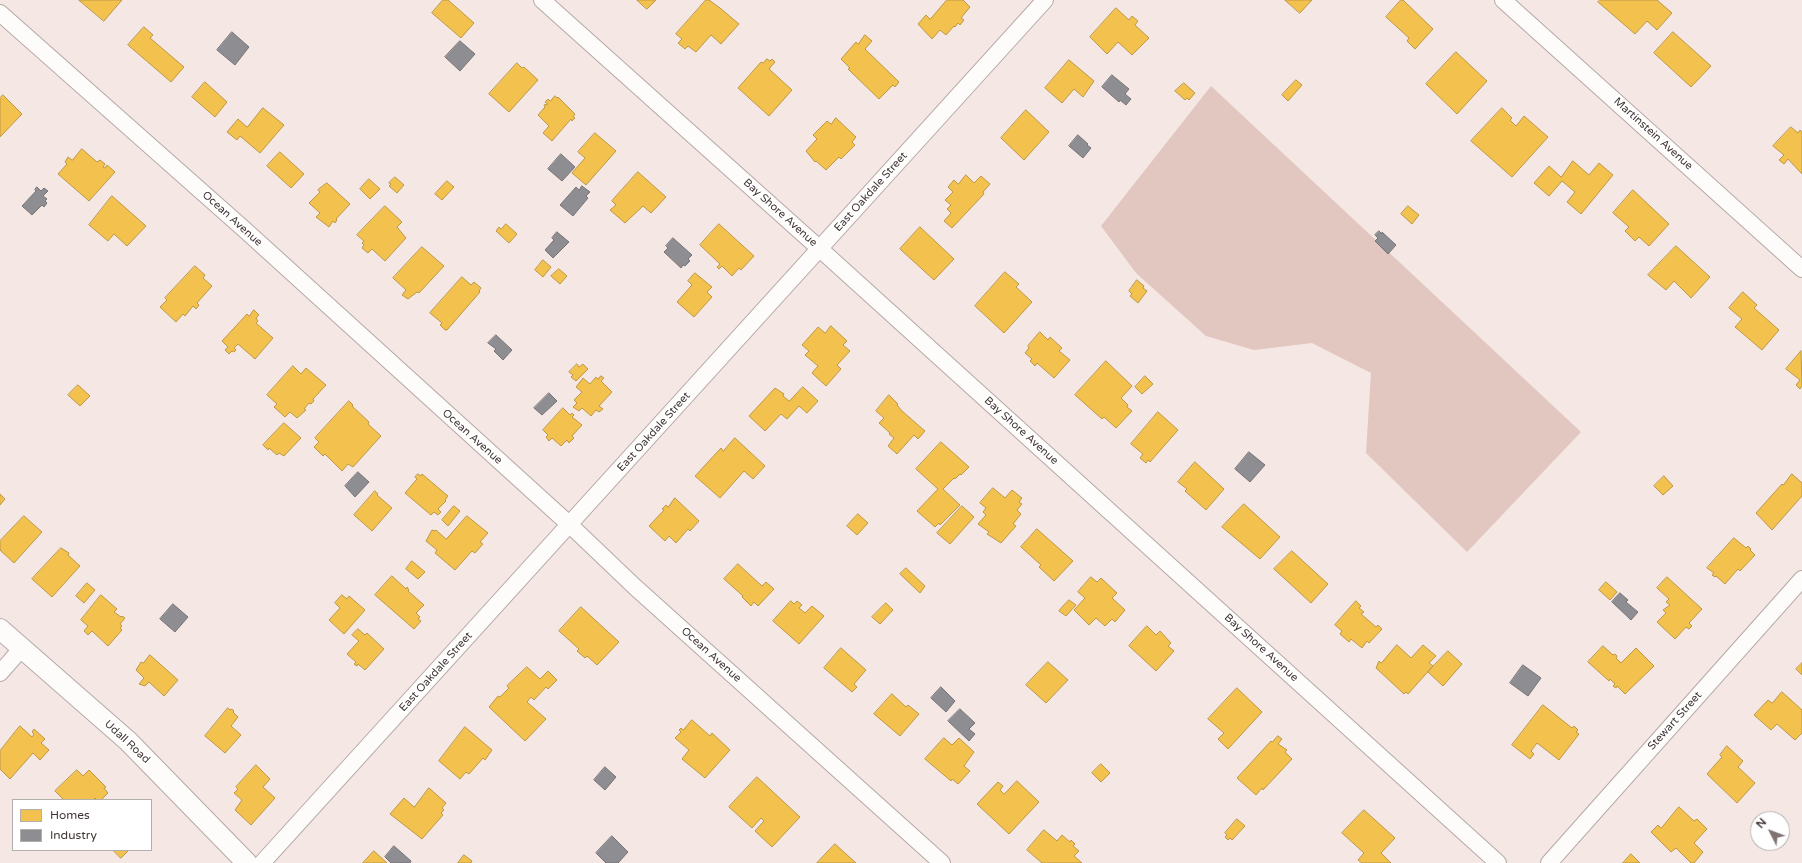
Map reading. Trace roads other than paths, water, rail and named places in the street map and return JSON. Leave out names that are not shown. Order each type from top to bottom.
[{"type":"street","name":"Bay Shore Avenue","points":[[542,0],[820,249],[1498,863]]},
{"type":"street","name":"East Oakdale Street","points":[[262,863],[570,526],[1045,0]]},
{"type":"street","name":"Martinstein Avenue","points":[[1503,0],[1802,269]]},
{"type":"street","name":"Ocean Avenue","points":[[0,13],[245,230],[635,586],[942,863]]},
{"type":"street","name":"Stewart Street","points":[[1548,863],[1802,579]]},
{"type":"street","name":"Udall Road","points":[[0,629],[128,741],[247,863]]},
{"type":"street","points":[[0,673],[22,648]]}]
